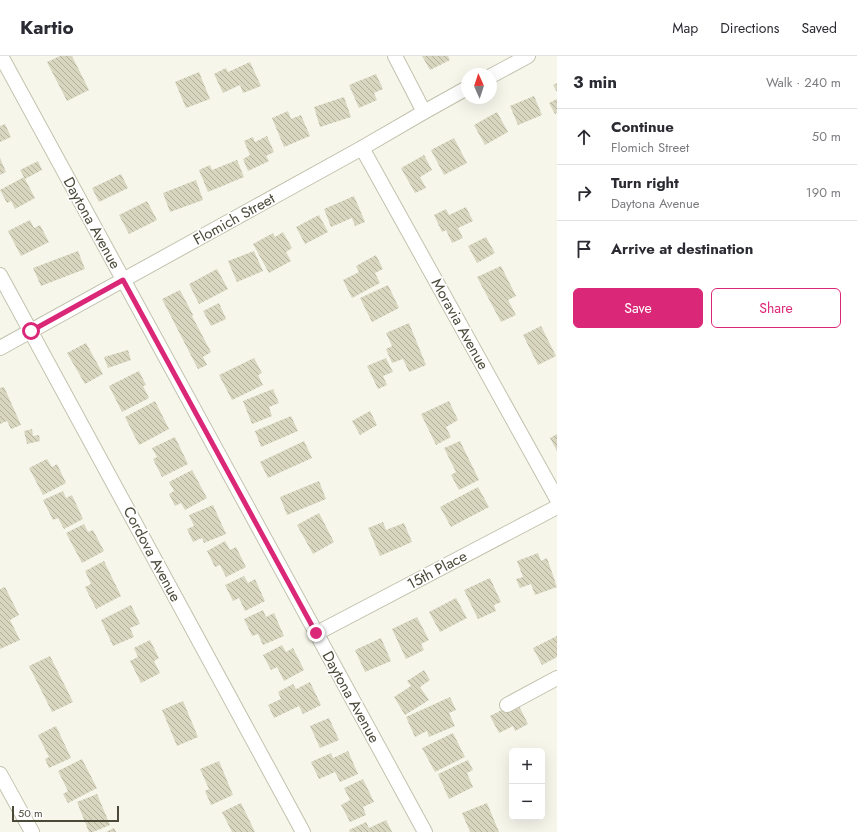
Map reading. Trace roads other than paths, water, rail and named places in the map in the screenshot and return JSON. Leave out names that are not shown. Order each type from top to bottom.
[{"type":"street","name":"Daytona Avenue","points":[[1,56],[425,832]]},
{"type":"street","points":[[395,56],[424,112]]},
{"type":"street","points":[[497,73],[528,56]]},
{"type":"street","name":"Flomich Street","points":[[0,348],[362,148],[461,91]]},
{"type":"street","name":"Moravia Avenue","points":[[362,148],[557,499]]},
{"type":"street","name":"Cordova Avenue","points":[[0,275],[303,832]]},
{"type":"street","name":"15th Place","points":[[316,633],[557,507]]},
{"type":"street","points":[[506,705],[557,678]]},
{"type":"street","points":[[0,774],[32,832]]}]
